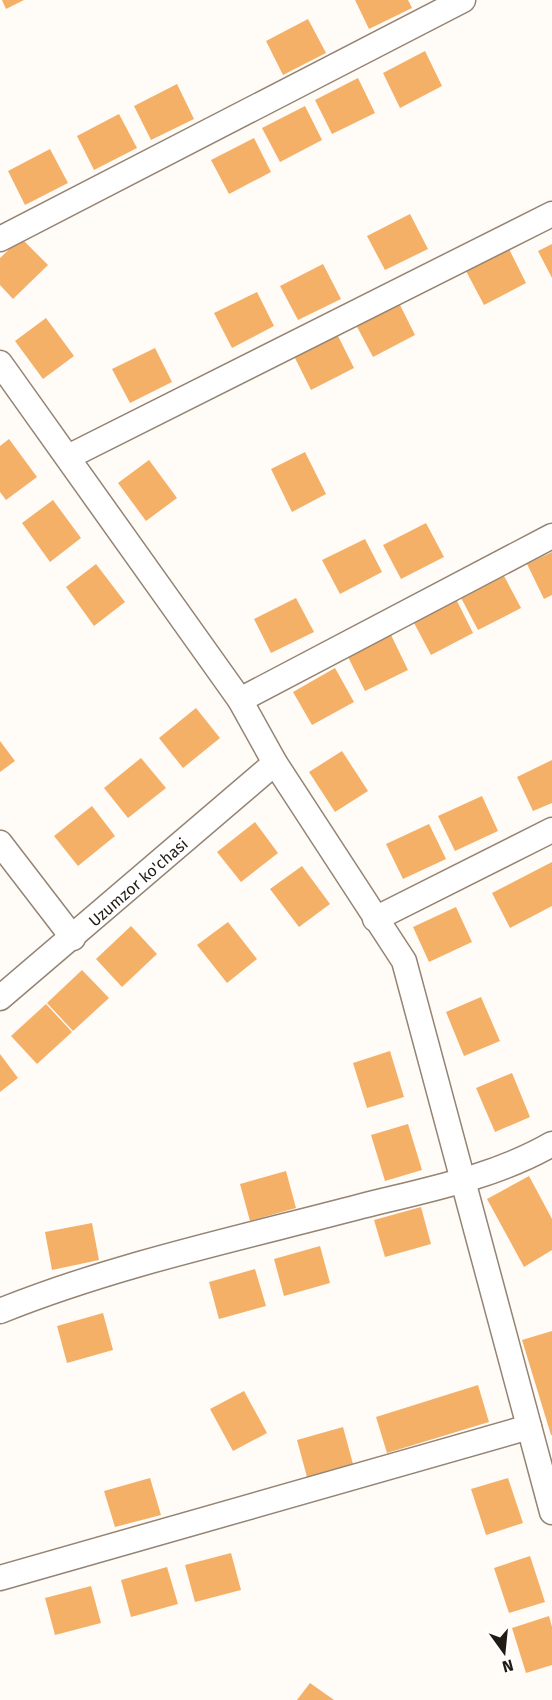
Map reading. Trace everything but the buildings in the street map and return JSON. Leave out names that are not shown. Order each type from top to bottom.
[{"type":"street","points":[[0,239],[463,0]]},
{"type":"street","points":[[68,457],[552,214]]},
{"type":"street","points":[[0,363],[240,700],[275,763],[404,961],[552,1512]]},
{"type":"street","points":[[240,700],[552,536]]},
{"type":"street","name":"Uzumzor ko'chasi","points":[[0,998],[73,938],[275,763]]},
{"type":"street","points":[[375,919],[552,830]]},
{"type":"street","points":[[0,843],[73,938]]},
{"type":"street","points":[[0,1311],[66,1285],[464,1180],[534,1154],[552,1144]]},
{"type":"street","points":[[4,1570],[529,1427]]}]
